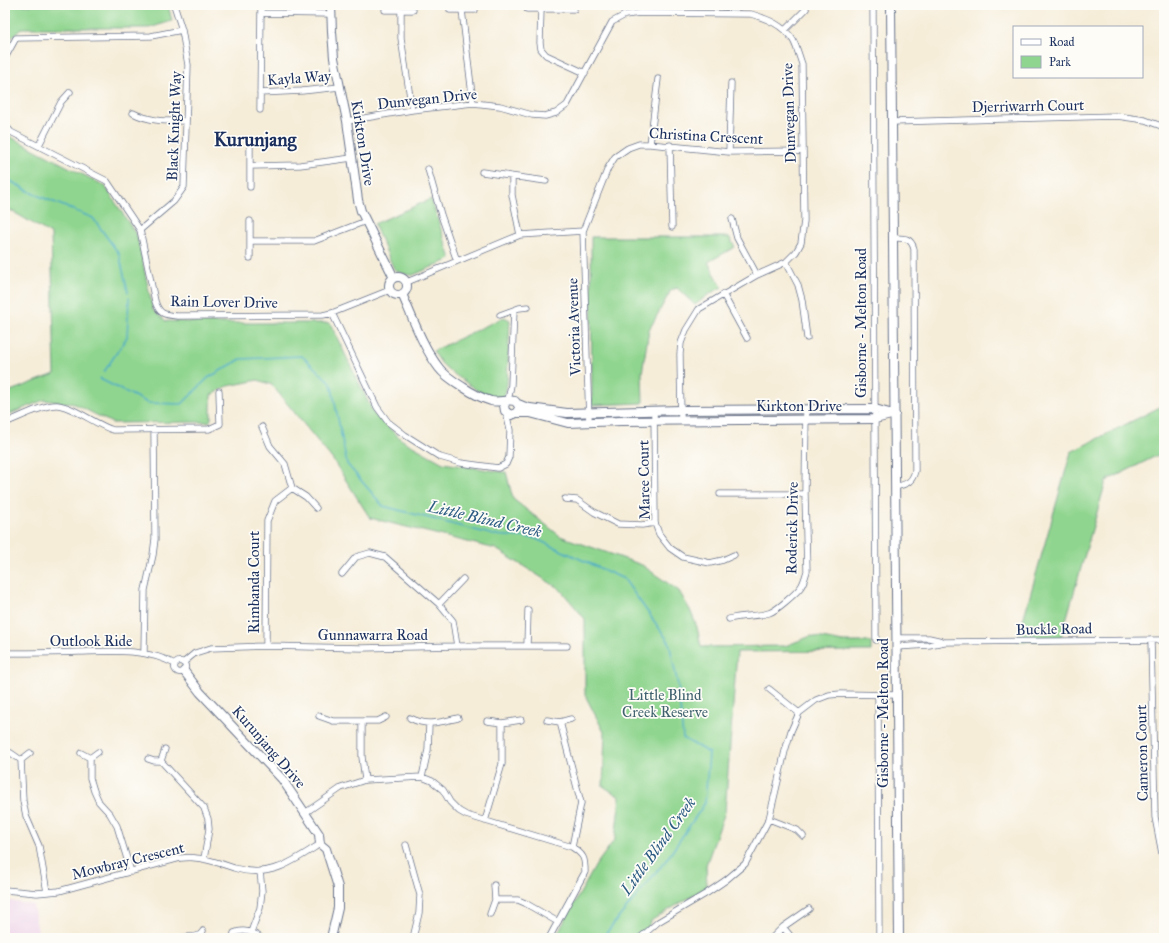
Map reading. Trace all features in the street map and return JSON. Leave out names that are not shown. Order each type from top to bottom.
[{"type":"street","name":"Black Knight Way","points":[[140,230],[174,201],[184,187],[188,65],[182,30],[174,5]]},
{"type":"street","name":"Kayla Way","points":[[260,110],[261,5]]},
{"type":"street","name":"Gisborne - Melton Road","points":[[873,5],[876,640]]},
{"type":"street","name":"Gisborne - Melton Road","points":[[891,5],[899,938]]},
{"type":"street","points":[[262,13],[331,9]]},
{"type":"street","name":"Kirkton Drive","points":[[331,9],[334,58],[347,121],[358,200],[361,211],[394,278]]},
{"type":"street","points":[[527,9],[574,9]]},
{"type":"street","points":[[541,9],[541,49],[546,54],[585,73]]},
{"type":"street","points":[[785,30],[806,9]]},
{"type":"street","points":[[385,10],[413,10]]},
{"type":"street","points":[[401,10],[401,38],[412,110]]},
{"type":"street","points":[[450,10],[475,10]]},
{"type":"street","points":[[462,10],[473,103]]},
{"type":"street","name":"Dunvegan Drive","points":[[347,121],[412,110],[473,103],[500,106],[532,115],[545,116],[556,112],[567,105],[612,22],[625,15],[640,12],[752,14],[768,19],[785,30],[793,41],[802,64],[804,221],[801,243],[796,252],[786,262],[757,275],[699,309],[686,330],[681,343],[681,420]]},
{"type":"street","points":[[5,58],[16,38],[151,36],[182,30]]},
{"type":"street","points":[[650,144],[658,79]]},
{"type":"street","points":[[729,152],[731,83]]},
{"type":"street","name":"Kayla Way","points":[[260,93],[340,87]]},
{"type":"street","points":[[39,146],[61,102],[70,92]]},
{"type":"street","points":[[133,113],[147,119],[161,121],[186,121]]},
{"type":"street","name":"Djerriwarrh Court","points":[[892,122],[1117,116],[1145,120],[1164,127]]},
{"type":"street","name":"Rain Lover Drive","points":[[5,125],[11,132],[107,181],[140,230],[154,301],[160,312],[177,316],[323,315],[332,313]]},
{"type":"street","points":[[250,144],[250,187]]},
{"type":"street","name":"Christina Crescent","points":[[583,231],[608,168],[615,156],[628,148],[639,144],[650,144],[729,152],[802,151]]},
{"type":"street","points":[[670,145],[672,228]]},
{"type":"street","points":[[250,166],[300,165],[352,158]]},
{"type":"street","points":[[428,169],[441,215],[457,261]]},
{"type":"street","points":[[482,172],[546,181]]},
{"type":"street","points":[[512,177],[512,195],[520,235]]},
{"type":"street","points":[[732,219],[737,238],[757,275]]},
{"type":"street","points":[[250,221],[250,258]]},
{"type":"street","points":[[251,240],[314,240],[366,221]]},
{"type":"street","points":[[407,282],[520,235],[583,231]]},
{"type":"street","name":"Victoria Avenue","points":[[583,231],[589,422]]},
{"type":"street","points":[[893,238],[904,238],[910,240],[914,249],[915,471],[911,481],[895,487]]},
{"type":"street","points":[[786,262],[798,285],[802,300],[807,338]]},
{"type":"street","points":[[402,277],[407,282],[407,289],[402,294],[396,295],[391,292],[389,284],[394,278],[402,277]]},
{"type":"street","points":[[390,290],[332,313],[376,407],[388,422],[405,435],[440,457],[498,468],[506,464],[508,460],[510,430],[519,408],[513,402],[511,385],[514,310]]},
{"type":"street","name":"Kirkton Drive","points":[[402,294],[424,343],[440,369],[469,391],[493,402],[506,412]]},
{"type":"street","points":[[723,294],[747,338]]},
{"type":"street","points":[[500,315],[528,306]]},
{"type":"street","points":[[5,423],[46,407],[57,405],[71,409],[113,430],[209,429],[220,424],[220,390]]},
{"type":"street","name":"Kirkton Drive","points":[[493,402],[513,402],[530,408],[567,413],[654,410],[875,409],[895,414]]},
{"type":"street","points":[[510,430],[504,405],[513,402]]},
{"type":"street","name":"Maree Court","points":[[654,410],[655,523],[659,534],[670,548],[683,557],[710,563],[723,560],[734,555]]},
{"type":"street","name":"Roderick Drive","points":[[729,619],[740,616],[769,613],[776,610],[799,589],[804,580],[807,571],[805,494],[806,410]]},
{"type":"street","points":[[506,412],[511,415],[516,413]]},
{"type":"street","name":"Kirkton Drive","points":[[516,413],[530,413],[568,423],[681,420],[876,419],[895,414]]},
{"type":"street","points":[[262,427],[270,446],[285,464],[292,488],[306,497],[316,508]]},
{"type":"street","points":[[144,653],[145,590],[155,540],[154,429]]},
{"type":"street","name":"Rimbanda Court","points":[[266,646],[267,521],[275,501],[292,488]]},
{"type":"street","points":[[720,494],[805,494]]},
{"type":"street","points":[[565,499],[577,500],[594,512],[618,524],[642,525],[655,523]]},
{"type":"street","points":[[342,574],[356,557],[370,553],[385,557],[439,604],[453,621],[457,646]]},
{"type":"street","points":[[439,604],[463,579]]},
{"type":"street","points":[[527,646],[528,610]]},
{"type":"street","name":"Cameron Court","points":[[1151,640],[1155,817],[1164,864]]},
{"type":"street","name":"Buckle Road","points":[[897,642],[929,645],[944,642],[1164,640]]},
{"type":"street","name":"Gunnawarra Road","points":[[184,667],[196,653],[211,648],[266,646],[361,648],[567,646]]},
{"type":"street","name":"Outlook Ride","points":[[5,653],[129,651],[144,653],[175,664]]},
{"type":"street","points":[[180,662],[184,667],[180,673],[174,670],[175,664],[180,662]]},
{"type":"street","name":"Kurunjang Drive","points":[[184,667],[200,692],[282,779],[319,834],[320,844],[326,849],[338,887],[338,908],[331,938]]},
{"type":"street","points":[[769,689],[799,713]]},
{"type":"street","points":[[643,937],[658,922],[707,893],[745,864],[769,819],[785,751],[791,731],[799,713],[816,700],[829,695],[897,695]]},
{"type":"street","name":"Gisborne - Melton Road","points":[[878,695],[879,938]]},
{"type":"street","points":[[319,716],[334,720],[378,721],[386,717]]},
{"type":"street","points":[[410,718],[418,722],[428,724],[458,718]]},
{"type":"street","points":[[547,720],[560,722],[571,719]]},
{"type":"street","points":[[362,720],[362,757],[365,780]]},
{"type":"street","points":[[487,721],[502,723],[521,720]]},
{"type":"street","points":[[560,722],[581,803],[572,847]]},
{"type":"street","points":[[485,821],[502,764],[502,723]]},
{"type":"street","points":[[422,777],[428,750],[428,724]]},
{"type":"street","points":[[161,761],[165,749]]},
{"type":"street","points":[[90,758],[98,752]]},
{"type":"street","points":[[11,753],[21,760]]},
{"type":"street","points":[[21,760],[30,753]]},
{"type":"street","points":[[80,753],[90,758]]},
{"type":"street","points":[[90,758],[90,778],[94,791],[99,802],[110,814],[117,826],[131,872]]},
{"type":"street","points":[[148,759],[161,761],[204,808],[208,819],[209,829],[204,859]]},
{"type":"street","points":[[21,760],[23,801],[26,816],[40,846],[47,892]]},
{"type":"street","points":[[305,812],[341,788],[365,780],[422,777],[432,781],[443,790],[450,802],[459,811],[466,815],[572,847],[582,854],[585,862],[585,872],[549,938]]},
{"type":"street","points":[[769,819],[797,830],[803,836]]},
{"type":"street","name":"Mowbray Crescent","points":[[5,890],[32,893],[59,891],[180,858],[194,857],[237,869],[260,872],[285,866],[320,844]]},
{"type":"street","points":[[406,845],[420,895],[419,913],[413,938]]},
{"type":"street","points":[[251,932],[260,908],[262,891],[260,872]]},
{"type":"street","points":[[490,914],[495,900],[494,885]]},
{"type":"street","points":[[495,900],[518,900],[558,922]]},
{"type":"street","points":[[772,938],[783,927],[809,909]]},
{"type":"street","points":[[783,927],[792,938]]},
{"type":"street","points":[[180,938],[197,937],[203,931]]},
{"type":"street","points":[[233,938],[234,934],[238,932],[251,932],[261,938]]},
{"type":"shaded area","points":[[5,900],[33,905],[39,938],[5,938]]},
{"type":"green space","points":[[5,5],[168,5],[172,21],[149,28],[22,28],[12,37],[5,51]]},
{"type":"green space","name":"Little Blind Creek Reserve","points":[[5,134],[105,186],[137,236],[153,310],[166,321],[219,323],[330,323],[374,414],[402,440],[443,463],[506,472],[513,499],[560,536],[642,565],[679,591],[690,610],[697,627],[701,647],[785,646],[811,636],[843,642],[871,642],[871,651],[737,652],[725,812],[706,865],[707,887],[652,920],[640,938],[555,938],[596,865],[615,839],[620,797],[603,786],[605,734],[585,695],[585,619],[560,589],[496,549],[370,518],[333,460],[272,385],[258,380],[228,386],[211,395],[211,419],[209,422],[112,423],[75,404],[44,400],[5,416],[5,393],[55,374],[51,234],[5,207]]},
{"type":"green space","points":[[431,199],[451,259],[413,275],[401,273],[394,269],[374,224]]},
{"type":"green space","points":[[591,237],[729,237],[735,247],[708,262],[722,287],[695,305],[677,288],[671,290],[649,330],[642,373],[643,403],[592,405]]},
{"type":"green space","points":[[504,317],[510,320],[507,385],[504,398],[495,397],[478,391],[442,364],[433,351]]},
{"type":"green space","points":[[1164,405],[1164,452],[1106,481],[1060,641],[1017,641],[1071,452]]},
{"type":"waterway","name":"Little Blind Creek","points":[[5,178],[34,194],[93,218],[119,254],[128,292]]},
{"type":"waterway","name":"Little Blind Creek","points":[[104,372],[127,337],[129,298]]},
{"type":"waterway","name":"Little Blind Creek","points":[[101,378],[100,379],[148,403],[182,404],[208,378],[241,359],[302,356],[331,383],[347,464],[383,506],[494,535],[534,538],[624,579],[669,642],[678,685],[683,738],[709,753],[705,803],[667,859],[602,938]]},
{"type":"district","name":"Kurunjang","points":[[255,139]]}]
